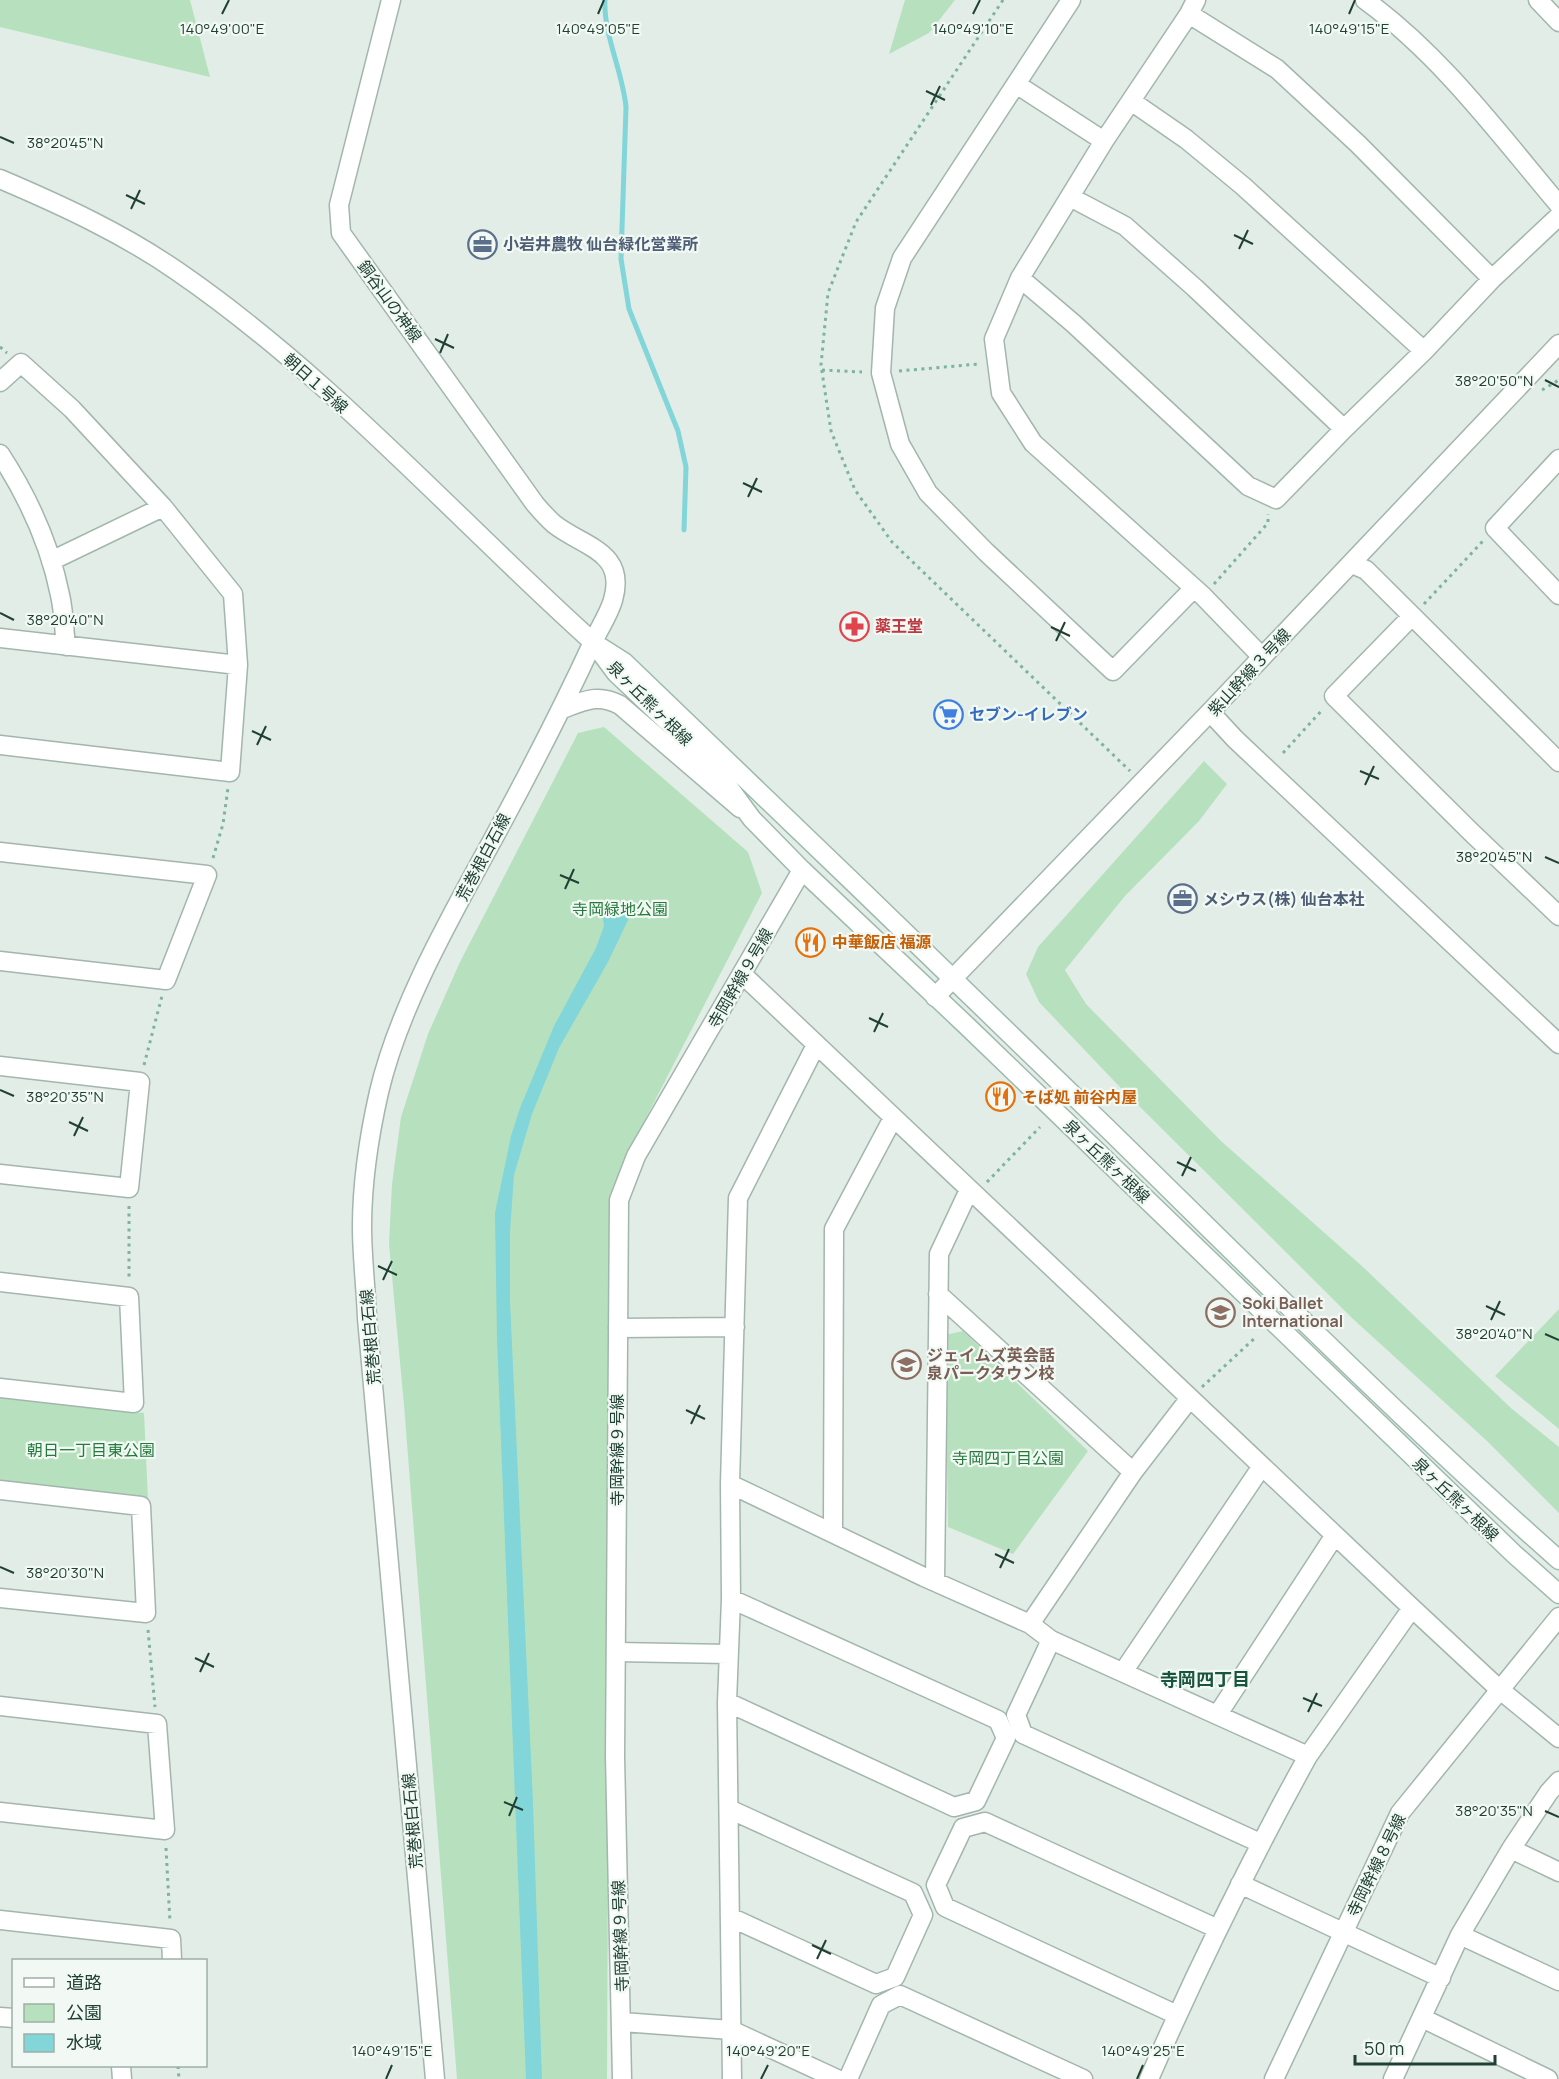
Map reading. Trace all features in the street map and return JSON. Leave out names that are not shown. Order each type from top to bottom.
[{"type":"street","name":"銅谷山の神線","points":[[391,0],[339,205],[341,233],[535,504],[554,525],[596,549],[610,562],[616,580],[613,601],[593,642]]},
{"type":"street","points":[[1071,0],[902,258],[885,308],[881,373],[900,444],[928,493],[986,552],[1113,671],[1198,592]]},
{"type":"street","points":[[1365,0],[1417,42],[1559,205]]},
{"type":"street","points":[[1538,0],[1559,22]]},
{"type":"street","points":[[1262,657],[1198,592],[1033,443],[1000,393],[994,339],[1020,278],[1104,141],[1193,7],[1277,69],[1358,144],[1492,279]]},
{"type":"street","points":[[1016,84],[1104,141]]},
{"type":"street","points":[[1131,101],[1186,139],[1243,186],[1424,351]]},
{"type":"street","name":"朝日１号線","points":[[0,179],[56,203],[118,235],[175,270],[235,312],[387,446],[593,642]]},
{"type":"street","points":[[1070,196],[1125,226],[1195,288],[1344,429]]},
{"type":"street","points":[[1020,278],[1074,324],[1248,486],[1276,499],[1424,351],[1492,279],[1559,216]]},
{"type":"street","name":"紫山幹線３号線","points":[[935,997],[1352,564],[1559,344]]},
{"type":"street","points":[[0,382],[21,363],[72,408],[163,507],[233,594],[238,665],[231,772],[0,745]]},
{"type":"street","points":[[0,454],[32,510],[51,561],[60,596],[66,646]]},
{"type":"street","points":[[1559,459],[1494,528],[1559,595]]},
{"type":"street","points":[[51,561],[163,507]]},
{"type":"street","points":[[1352,564],[1366,570],[1559,762]]},
{"type":"street","points":[[1412,616],[1334,696],[1559,916]]},
{"type":"street","points":[[0,638],[238,665]]},
{"type":"street","name":"荒巻根白石線","points":[[435,2079],[367,1318],[362,1227],[365,1176],[379,1093],[388,1059],[403,1019],[455,908],[562,709],[593,642]]},
{"type":"street","name":"泉ヶ丘熊ヶ根線","points":[[593,642],[616,673],[710,762],[752,819],[802,870],[1514,1554],[1559,1594]]},
{"type":"street","name":"泉ヶ丘熊ヶ根線","points":[[593,642],[624,662],[1290,1308],[1464,1474],[1559,1560]]},
{"type":"street","points":[[562,709],[599,697],[610,699],[620,705],[752,819]]},
{"type":"street","points":[[1210,712],[1235,739],[1559,1044]]},
{"type":"street","points":[[0,852],[207,875],[166,980],[0,961]]},
{"type":"street","name":"寺岡幹線９号線","points":[[622,2079],[615,1756],[619,1200],[636,1156],[802,870]]},
{"type":"street","points":[[742,974],[1412,1608],[1499,1689],[1559,1738]]},
{"type":"street","points":[[732,2079],[727,1701],[738,1198],[816,1046]]},
{"type":"street","points":[[0,1066],[140,1082],[129,1188],[0,1174]]},
{"type":"street","points":[[833,1531],[834,1229],[893,1118]]},
{"type":"street","points":[[935,1582],[939,1254],[972,1192]]},
{"type":"street","points":[[0,1282],[129,1297],[134,1403],[0,1388]]},
{"type":"street","points":[[938,1294],[1133,1472]]},
{"type":"street","points":[[618,1328],[735,1327]]},
{"type":"street","points":[[1030,1624],[1133,1472],[1190,1398]]},
{"type":"street","points":[[1124,1672],[1262,1466]]},
{"type":"street","points":[[730,1484],[833,1531],[935,1582],[1030,1624],[1051,1640],[1308,1756]]},
{"type":"street","points":[[0,1490],[141,1506],[146,1613],[0,1598]]},
{"type":"street","points":[[1218,1714],[1335,1535]]},
{"type":"street","points":[[727,1701],[954,1807],[976,1801],[1006,1738],[998,1720],[731,1599]]},
{"type":"street","points":[[1149,2079],[1177,2015],[1260,1843],[1308,1756],[1412,1608]]},
{"type":"street","name":"寺岡幹線８号線","points":[[1274,2079],[1400,1813],[1559,1617]]},
{"type":"street","points":[[1051,1640],[1016,1715],[1023,1734],[1260,1843]]},
{"type":"street","points":[[616,1652],[729,1654]]},
{"type":"street","points":[[0,1706],[157,1724],[165,1830],[0,1812]]},
{"type":"street","points":[[1393,2079],[1461,1935],[1511,1849],[1559,1781]]},
{"type":"street","points":[[729,1809],[914,1893],[923,1915],[895,1977],[876,1984],[730,1917]]},
{"type":"street","points":[[1177,2015],[945,1907],[936,1885],[963,1828],[985,1822],[1218,1929]]},
{"type":"street","points":[[1511,1849],[1559,1872]]},
{"type":"street","points":[[1240,1884],[1441,1978]]},
{"type":"street","points":[[0,1920],[171,1939],[172,1959]]},
{"type":"street","points":[[1461,1935],[1559,1981]]},
{"type":"street","points":[[848,2079],[881,2005],[900,1995],[1083,2079]]},
{"type":"street","points":[[1422,2018],[1548,2079]]},
{"type":"street","points":[[622,2022],[731,2030],[837,2079]]},
{"type":"path","points":[[1003,0],[856,222],[828,293],[822,370],[831,431],[855,490],[892,542],[1142,782]]},
{"type":"path","points":[[822,370],[881,373],[997,363]]},
{"type":"path","points":[[1198,592],[1268,523],[1267,495]]},
{"type":"path","points":[[1412,616],[1494,528]]},
{"type":"path","points":[[1283,753],[1334,696]]},
{"type":"path","points":[[207,875],[223,824],[231,772]]},
{"type":"path","points":[[140,1082],[166,980]]},
{"type":"path","points":[[972,1192],[1040,1127]]},
{"type":"path","points":[[129,1188],[129,1297]]},
{"type":"path","points":[[1190,1398],[1257,1336]]},
{"type":"path","points":[[146,1613],[157,1724]]},
{"type":"path","points":[[165,1830],[171,1939]]},
{"type":"green space","points":[[0,0],[190,0],[210,77],[0,27]]},
{"type":"green space","points":[[905,0],[955,0],[929,33],[889,54]]},
{"type":"green space","name":"寺岡緑地公園","points":[[604,727],[748,852],[762,893],[632,1145],[611,1200],[607,2079],[457,2079],[404,1405],[389,1244],[392,1184],[401,1117],[428,1034],[460,962],[578,733]]},
{"type":"green space","points":[[1204,761],[1227,784],[1199,821],[1125,896],[1065,970],[1086,1004],[1221,1141],[1363,1267],[1512,1409],[1559,1447],[1559,1513],[1487,1441],[1352,1318],[1116,1083],[1039,1002],[1026,974],[1038,947]]},
{"type":"green space","points":[[1559,1309],[1559,1429],[1495,1376]]},
{"type":"green space","name":"寺岡四丁目公園","points":[[963,1331],[1088,1451],[1013,1554],[948,1527],[945,1335]]},
{"type":"green space","name":"朝日一丁目東公園","points":[[0,1398],[144,1413],[148,1500],[0,1482]]},
{"type":"water","points":[[602,911],[630,916],[608,962],[559,1048],[532,1114],[514,1175],[510,1232],[510,1301],[533,1802],[542,2079],[526,2079],[497,1339],[495,1213],[511,1136],[520,1108],[554,1026],[596,948],[604,926]]},
{"type":"waterway","points":[[605,0],[607,26],[626,107],[621,259],[629,309],[678,431],[686,467],[684,530]]},
{"type":"place","name":"小岩井農牧 仙台緑化営業所","points":[[482,244]]},
{"type":"place","name":"薬王堂","points":[[854,626]]},
{"type":"place","name":"セブン-イレブン","points":[[948,714]]},
{"type":"place","name":"メシウス(株) 仙台本社","points":[[1182,899]]},
{"type":"place","name":"中華飯店 福源","points":[[811,942]]},
{"type":"place","name":"そば処 前谷内屋","points":[[1001,1097]]},
{"type":"place","name":"Soki Ballet International","points":[[1221,1312]]},
{"type":"place","name":"ジェイムズ英会話 泉パークタウン校","points":[[906,1364]]},
{"type":"district","name":"寺岡四丁目","points":[[1205,1679]]}]
